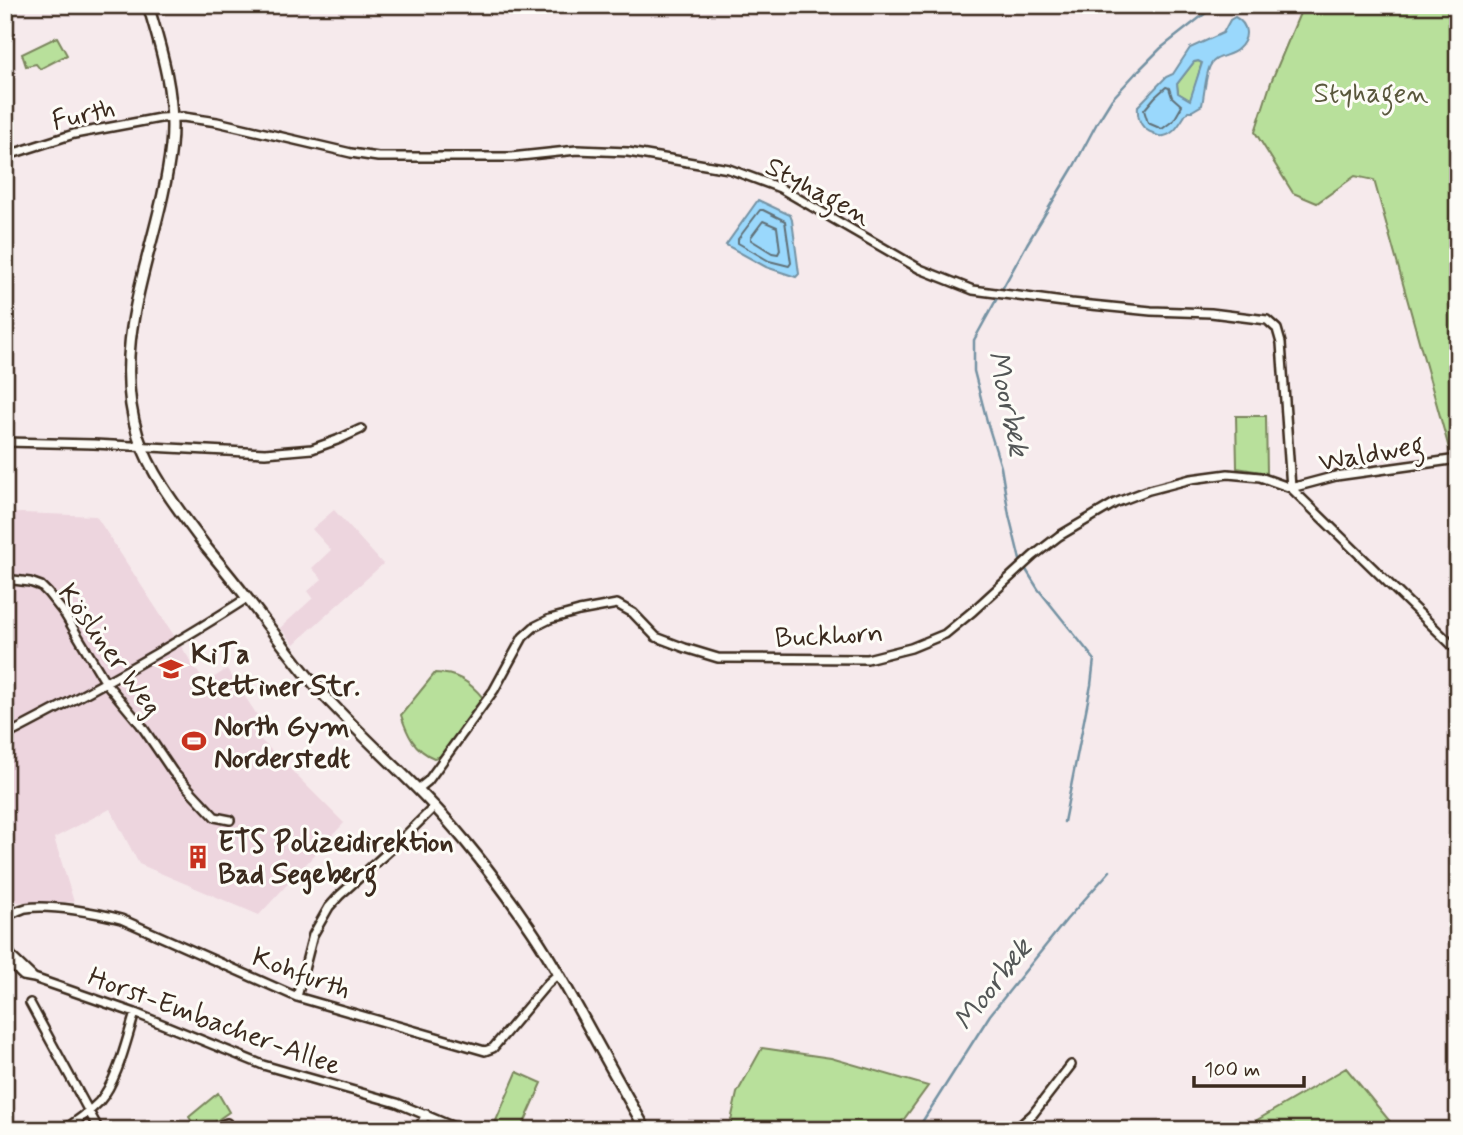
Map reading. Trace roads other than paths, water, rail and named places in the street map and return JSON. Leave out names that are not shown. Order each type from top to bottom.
[{"type":"main road","points":[[148,5],[166,73],[172,117],[167,173],[134,310],[128,347],[128,373],[137,434],[163,486],[191,527],[320,691],[435,806],[466,842],[533,932],[646,1130]]},
{"type":"street","name":"Furth","points":[[5,156],[74,134],[172,117]]},
{"type":"street","name":"Styhagen","points":[[172,117],[217,122],[378,157],[510,157],[577,150],[628,152],[729,169],[780,188],[920,270],[973,290],[1151,311],[1211,313],[1267,320],[1277,329],[1281,343],[1291,488]]},
{"type":"street","points":[[5,442],[265,453],[302,451],[361,429]]},
{"type":"street","name":"Waldweg","points":[[1291,488],[1336,476],[1458,459]]},
{"type":"street","name":"Buckhorn","points":[[418,789],[428,780],[494,690],[523,637],[534,627],[550,619],[617,604],[633,613],[656,637],[718,658],[867,659],[911,648],[945,634],[1059,536],[1115,503],[1149,490],[1191,479],[1228,474],[1260,477],[1291,488]]},
{"type":"street","points":[[1291,488],[1458,651]]},
{"type":"street","name":"Kösliner Weg","points":[[5,579],[30,582],[41,586],[48,593],[106,683],[141,725],[173,772],[215,817],[230,820]]},
{"type":"street","points":[[5,736],[106,683],[247,598]]},
{"type":"street","points":[[297,997],[313,935],[329,908],[435,806]]},
{"type":"street","name":"Kohfurth","points":[[5,928],[5,916],[26,908],[106,915],[121,919],[297,997],[485,1051],[493,1048],[558,974]]},
{"type":"street","name":"Horst-Embacher-Allee","points":[[5,946],[13,958],[34,978]]},
{"type":"street","name":"Horst-Embacher-Allee","points":[[5,959],[23,976],[135,1013],[262,1065],[389,1101],[461,1130]]},
{"type":"street","points":[[30,1003],[99,1130]]},
{"type":"street","points":[[63,1130],[100,1100],[111,1082],[135,1013]]},
{"type":"street","points":[[1015,1130],[1033,1114],[1071,1065]]},
{"type":"street","points":[[418,1130],[426,1114]]},
{"type":"street","points":[[218,1130],[220,1125],[227,1123],[234,1130]]},
{"type":"water","points":[[1235,17],[1243,23],[1246,36],[1235,52],[1212,62],[1207,74],[1202,105],[1188,111],[1168,135],[1160,136],[1145,129],[1139,119],[1138,106],[1166,77],[1173,74],[1190,48],[1223,33],[1230,20]],"holes":[[[1194,62],[1202,63],[1190,100],[1178,93],[1177,84]]]},
{"type":"water","points":[[758,200],[790,215],[799,274],[796,277],[766,267],[726,245]]},
{"type":"waterway","name":"Moorbek","points":[[1064,822],[1094,659],[1038,589],[1020,560],[1001,467],[974,371],[974,340],[1112,99],[1161,48],[1216,5]]},
{"type":"waterway","name":"Moorbek","points":[[917,1130],[990,1015],[1067,919],[1110,871]]},
{"type":"place","name":"KiTa Stettiner Str.","points":[[171,669]]},
{"type":"place","name":"North Gym Norderstedt","points":[[194,741]]},
{"type":"place","name":"ETS Polizeidirektion Bad Segeberg","points":[[198,857]]}]
